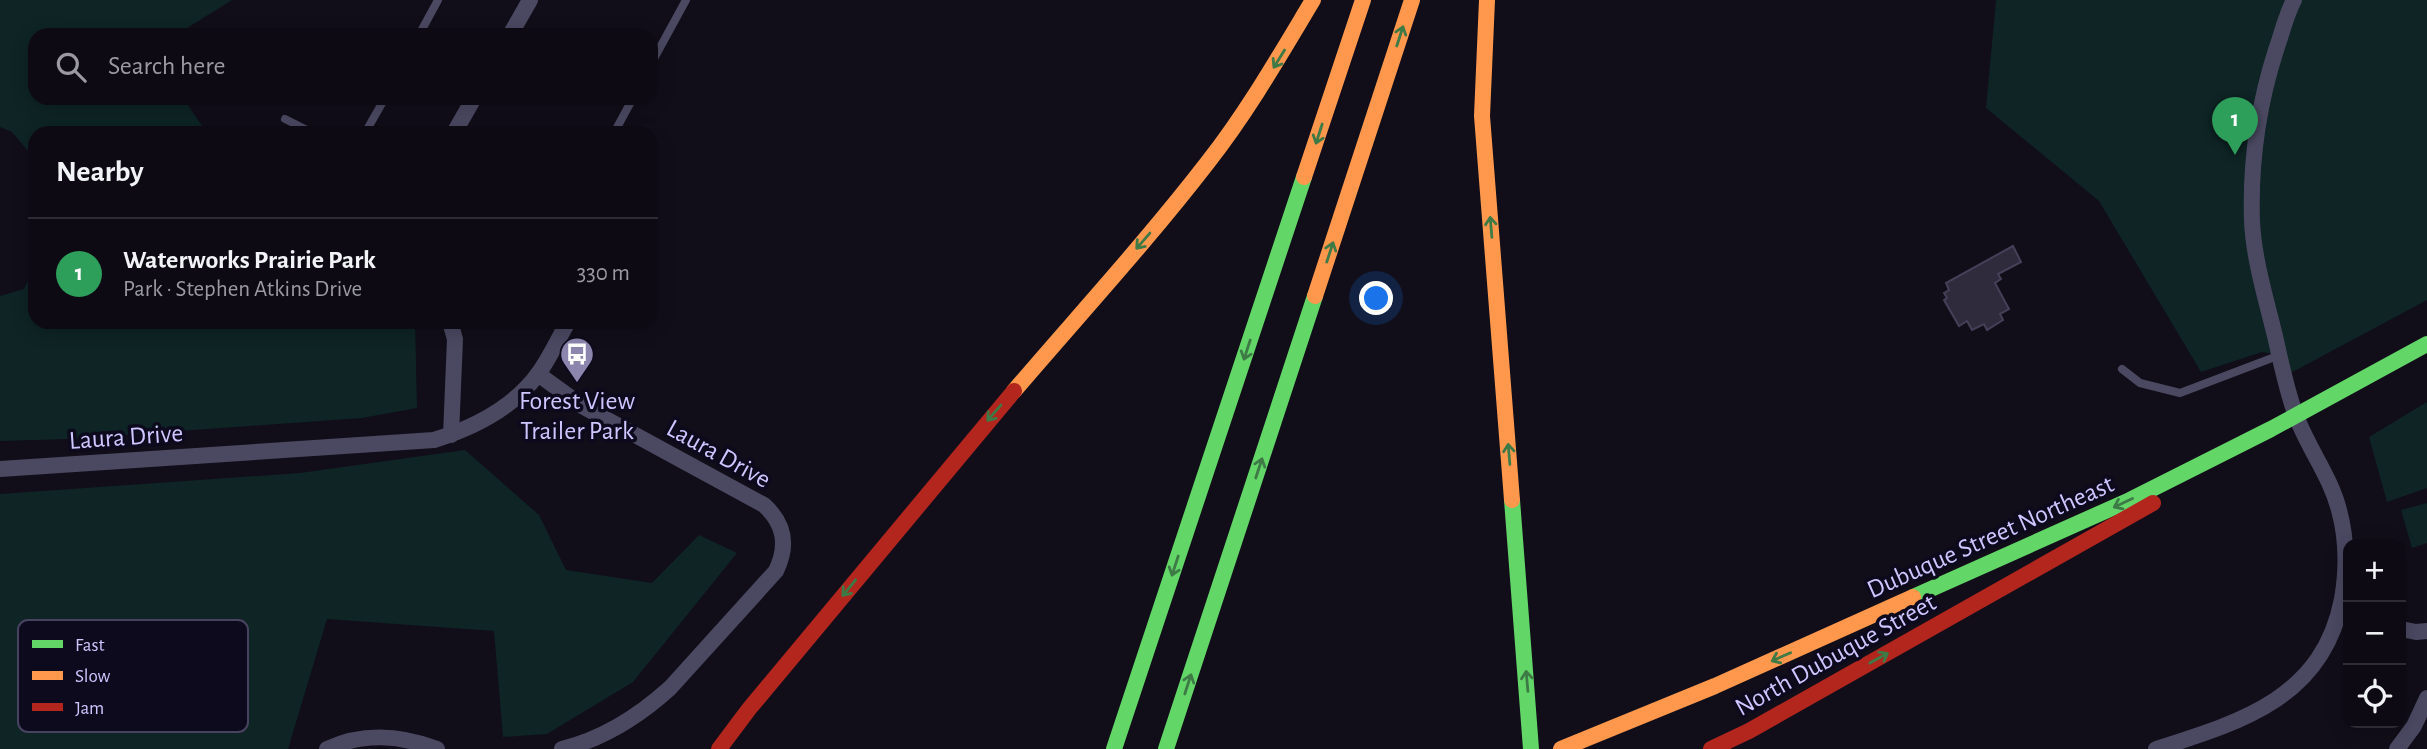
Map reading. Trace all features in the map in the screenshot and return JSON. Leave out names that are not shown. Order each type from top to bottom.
[{"type":"main road","points":[[719,749],[959,454],[1209,161],[1253,100],[1313,0]]},
{"type":"main road","points":[[1114,749],[1363,0]]},
{"type":"main road","points":[[1166,749],[1412,0]]},
{"type":"main road","points":[[1487,0],[1482,116],[1531,749]]},
{"type":"main road","name":"Dubuque Street Northeast","points":[[1561,749],[1715,686],[2130,500],[2271,429],[2427,344]]},
{"type":"main road","name":"North Dubuque Street","points":[[1711,749],[1749,731],[2140,512],[2271,429]]},
{"type":"street","points":[[514,28],[530,0]]},
{"type":"street","points":[[2294,0],[2264,89],[2253,159],[2252,224],[2262,283],[2296,415],[2331,486],[2341,517],[2346,569],[2344,602]]},
{"type":"street","points":[[458,126],[470,105]]},
{"type":"street","points":[[450,435],[454,339],[452,329]]},
{"type":"street","points":[[538,374],[564,329]]},
{"type":"street","name":"Laura Drive","points":[[0,469],[434,440],[474,425],[501,409],[538,374],[582,406],[764,505],[777,520],[784,542],[776,571],[670,688],[623,724],[597,737],[562,749]]},
{"type":"street","points":[[2156,749],[2214,731],[2258,712],[2275,701],[2311,670],[2343,617]]},
{"type":"street","points":[[2406,630],[2427,631]]},
{"type":"street","points":[[2398,749],[2414,726],[2427,698]]},
{"type":"street","points":[[327,749],[364,737],[385,736],[416,741],[437,749]]},
{"type":"lane","points":[[423,28],[438,0]]},
{"type":"lane","points":[[658,51],[686,0]]},
{"type":"lane","points":[[369,126],[381,105]]},
{"type":"lane","points":[[618,126],[629,105]]},
{"type":"lane","points":[[285,120],[298,126]]},
{"type":"lane","points":[[2122,369],[2140,383],[2180,393],[2280,355]]},
{"type":"green space","points":[[0,0],[232,0],[187,28],[28,28],[28,105],[188,105],[202,126],[28,126],[28,151],[12,132],[0,127]]},
{"type":"green space","points":[[1996,0],[2427,0],[2427,300],[2285,376],[2279,355],[2262,352],[2201,372],[2099,201],[1986,108]]},
{"type":"green space","points":[[28,280],[28,329],[415,329],[417,408],[362,418],[68,439],[0,441],[0,296],[24,289]]},
{"type":"green space","points":[[2427,402],[2427,488],[2387,502],[2369,437]]},
{"type":"green space","points":[[465,450],[539,515],[566,570],[652,583],[699,535],[737,553],[633,682],[547,734],[503,737],[494,631],[327,619],[288,749],[0,749],[0,494],[300,473]]},
{"type":"green space","points":[[2427,503],[2427,543],[2412,548],[2401,510]]},
{"type":"building","points":[[2013,246],[2021,262],[1998,274],[2001,279],[1995,283],[2009,309],[2000,314],[2003,320],[1987,330],[1984,324],[1972,330],[1967,321],[1959,326],[1944,300],[1947,298],[1944,293],[1949,290],[1946,283]]},
{"type":"traffic: fast","points":[[1114,749],[1304,177]]},
{"type":"traffic: fast","points":[[1166,749],[1315,296]]},
{"type":"traffic: fast","points":[[1913,597],[2130,500],[2271,429],[2427,344]]},
{"type":"traffic: fast","points":[[1512,500],[1531,749]]},
{"type":"traffic: slow","points":[[1014,391],[1137,249],[1223,143],[1313,0]]},
{"type":"traffic: slow","points":[[1304,177],[1363,0]]},
{"type":"traffic: slow","points":[[1315,296],[1412,0]]},
{"type":"traffic: slow","points":[[1487,0],[1482,116],[1512,500]]},
{"type":"traffic: slow","points":[[1561,749],[1715,686],[1913,597]]},
{"type":"traffic: jam","points":[[719,749],[749,709],[1014,391]]},
{"type":"traffic: jam","points":[[1711,749],[1749,731],[2153,503]]},
{"type":"place","name":"Waterworks Prairie Park","points":[[2235,155]]},
{"type":"place","name":"Forest View Trailer Park","points":[[577,384]]}]
